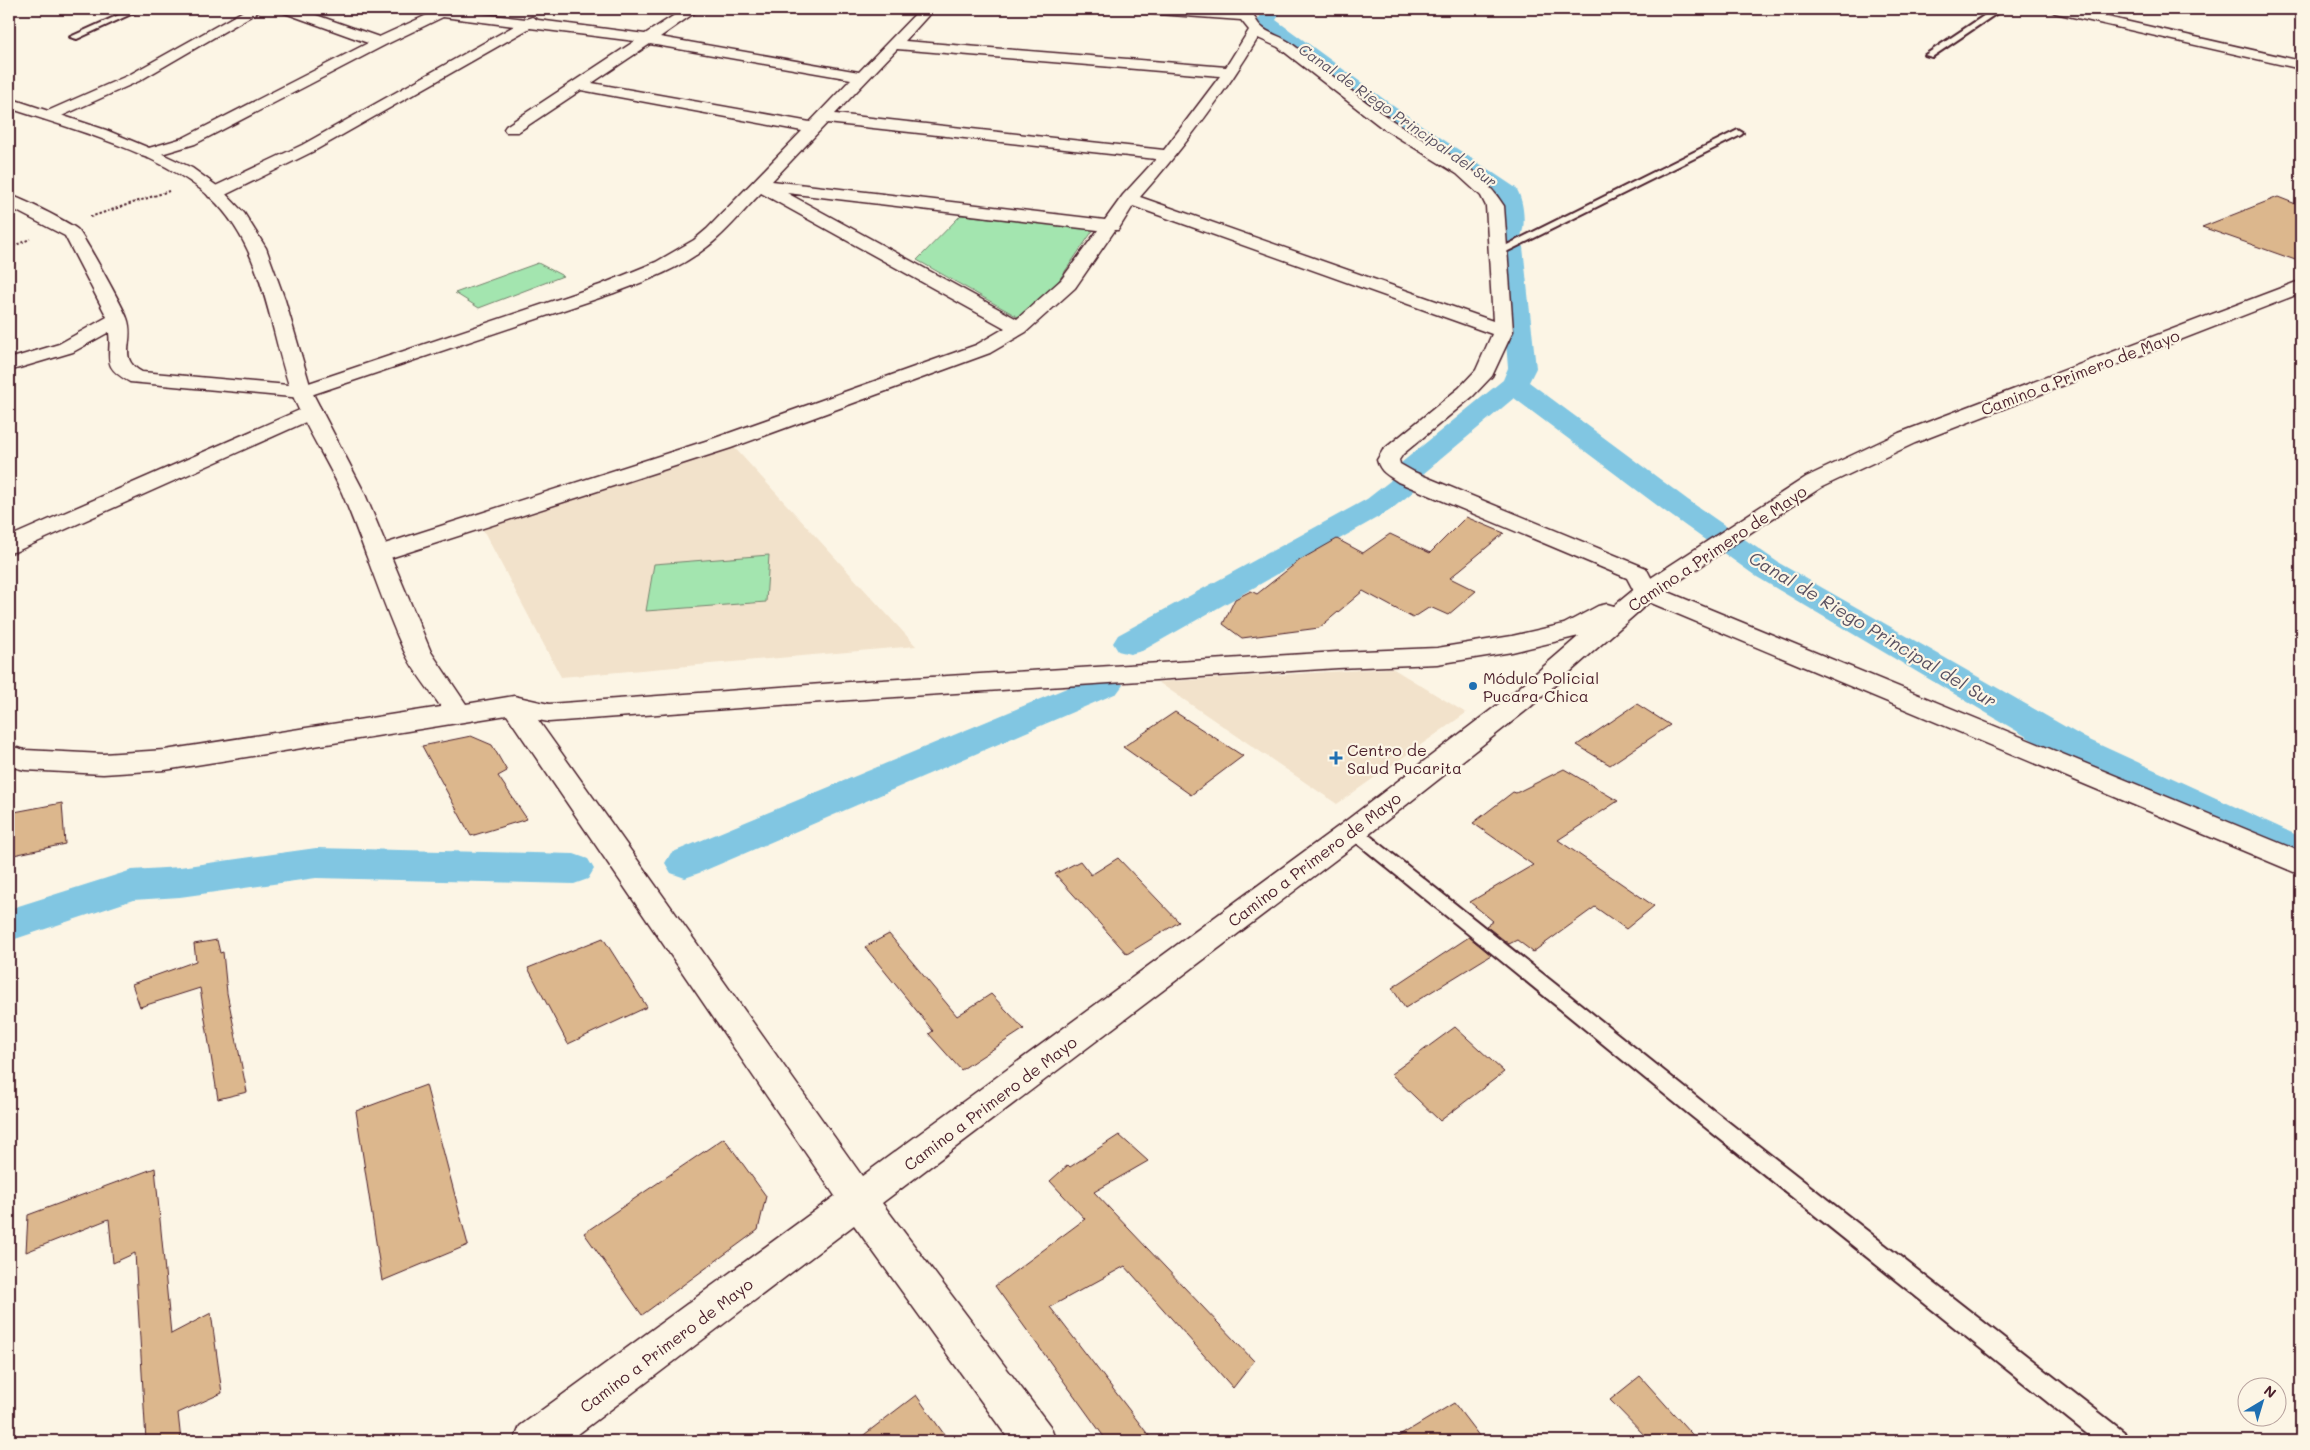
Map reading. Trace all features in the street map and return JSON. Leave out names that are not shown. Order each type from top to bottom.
[{"type":"street","points":[[49,116],[134,78],[256,9]]},
{"type":"street","points":[[215,193],[308,148],[553,9]]},
{"type":"street","points":[[512,129],[693,9]]},
{"type":"street","points":[[9,546],[306,402],[655,271],[691,252],[759,185],[927,9]]},
{"type":"street","points":[[1143,9],[1249,18],[1274,41],[1283,44],[1386,123],[1471,176],[1491,196],[1496,206],[1503,331],[1485,372],[1466,392],[1394,450],[1388,460],[1390,467],[1406,477],[1637,573],[1646,592],[2301,864]]},
{"type":"street","points":[[2055,9],[2301,66]]},
{"type":"street","points":[[297,10],[380,42]]},
{"type":"street","points":[[148,152],[189,141],[380,42],[446,11],[647,39],[863,77]]},
{"type":"street","points":[[378,554],[732,440],[983,349],[1019,328],[1068,284],[1112,226],[1129,199],[1168,155],[1230,72],[1249,18]]},
{"type":"street","points":[[894,44],[1230,72]]},
{"type":"street","points":[[579,85],[819,123],[1168,155]]},
{"type":"street","points":[[9,103],[148,152],[186,172],[215,193],[238,217],[257,248],[306,402],[352,492],[418,652],[459,714]]},
{"type":"street","points":[[759,185],[1112,226]]},
{"type":"street","points":[[759,185],[1019,328]]},
{"type":"street","points":[[1129,199],[1503,331]]},
{"type":"street","points":[[9,200],[72,233],[118,319],[120,339],[118,361],[123,370],[137,378],[306,402]]},
{"type":"street","name":"Camino a Primero de Mayo","points":[[535,1441],[1353,831],[1518,703],[1646,592],[1814,482],[1899,442],[2301,287]]},
{"type":"street","points":[[9,365],[66,348],[118,319]]},
{"type":"street","points":[[9,756],[25,760],[103,764],[165,760],[514,705],[549,713],[850,691],[1338,660],[1437,656],[1512,644],[1572,630],[1646,592]]},
{"type":"street","points":[[514,705],[859,1201],[1035,1441]]},
{"type":"lane","points":[[74,37],[138,9]]},
{"type":"lane","points":[[1929,55],[1999,9]]},
{"type":"lane","points":[[1498,252],[1738,133]]},
{"type":"lane","points":[[1353,831],[2114,1441]]},
{"type":"path","points":[[9,248],[61,227],[198,181]]},
{"type":"shaded area","points":[[732,445],[916,646],[561,677],[481,526]]},
{"type":"shaded area","name":"Centro de Salud Pucarita","points":[[1392,668],[1466,713],[1337,804],[1158,682]]},
{"type":"green space","points":[[961,215],[1094,229],[1055,286],[1018,317],[917,260]]},
{"type":"green space","points":[[538,263],[563,276],[479,308],[455,293]]},
{"type":"green space","points":[[769,555],[766,602],[646,611],[654,564]]},
{"type":"building","points":[[2278,197],[2301,206],[2301,262],[2202,227]]},
{"type":"building","points":[[1466,517],[1504,533],[1450,578],[1476,591],[1448,615],[1430,607],[1413,618],[1363,591],[1319,628],[1242,638],[1223,624],[1235,599],[1251,591],[1257,594],[1300,560],[1337,539],[1363,553],[1390,534],[1430,553]]},
{"type":"building","points":[[1637,704],[1670,725],[1610,765],[1577,745]]},
{"type":"building","points":[[1175,712],[1243,756],[1191,795],[1123,747]]},
{"type":"building","points":[[471,736],[492,745],[507,771],[498,776],[527,819],[471,836],[422,746]]},
{"type":"building","points":[[1564,769],[1618,801],[1558,840],[1654,906],[1626,929],[1595,907],[1533,952],[1517,940],[1509,944],[1486,926],[1493,921],[1470,902],[1533,865],[1473,823],[1513,792],[1516,793]]},
{"type":"building","points":[[62,803],[65,844],[9,856],[9,813]]},
{"type":"building","points":[[1118,858],[1179,922],[1127,954],[1055,874],[1080,861],[1091,875]]},
{"type":"building","points":[[889,934],[957,1016],[991,994],[1024,1029],[961,1070],[929,1034],[933,1031],[865,947]]},
{"type":"building","points":[[1469,937],[1491,955],[1405,1008],[1392,988]]},
{"type":"building","points":[[603,938],[647,1007],[568,1044],[528,968]]},
{"type":"building","points":[[217,940],[220,953],[223,952],[227,993],[247,1092],[218,1099],[200,988],[140,1007],[132,984],[196,961],[194,944]]},
{"type":"building","points":[[1455,1027],[1504,1072],[1440,1121],[1391,1074]]},
{"type":"building","points":[[426,1085],[468,1245],[382,1281],[356,1111]]},
{"type":"building","points":[[1119,1135],[1148,1161],[1094,1192],[1254,1361],[1233,1388],[1125,1266],[1050,1307],[1153,1441],[1107,1441],[995,1286],[1085,1219],[1050,1181],[1068,1165],[1070,1167]]},
{"type":"building","points":[[724,1138],[766,1196],[758,1230],[642,1315],[584,1233]]},
{"type":"building","points":[[155,1168],[171,1334],[211,1313],[222,1393],[178,1413],[181,1441],[146,1441],[135,1253],[113,1263],[109,1219],[26,1252],[28,1215]]},
{"type":"building","points":[[1640,1376],[1698,1441],[1650,1441],[1610,1400]]},
{"type":"building","points":[[916,1395],[949,1441],[856,1441]]},
{"type":"building","points":[[1454,1403],[1483,1441],[1391,1441]]},
{"type":"waterway","name":"Canal de Riego Principal del Sur","points":[[1274,9],[1266,21],[1389,112],[1508,193],[1511,205],[1511,235]]},
{"type":"waterway","name":"Canal de Riego Principal del Sur","points":[[1511,247],[1522,368],[1514,384]]},
{"type":"waterway","points":[[1130,643],[1378,505],[1402,486],[1411,469],[1514,384]]},
{"type":"waterway","name":"Canal de Riego Principal del Sur","points":[[1514,384],[1677,506],[1768,570],[2072,747],[2301,853]]},
{"type":"waterway","points":[[685,863],[1105,685]]},
{"type":"waterway","points":[[9,925],[132,885],[180,882],[316,863],[574,869]]},
{"type":"place","name":"Módulo Policial Pucara Chica","points":[[1473,686]]},
{"type":"place","name":"Centro de Salud Pucarita","points":[[1336,758]]}]
